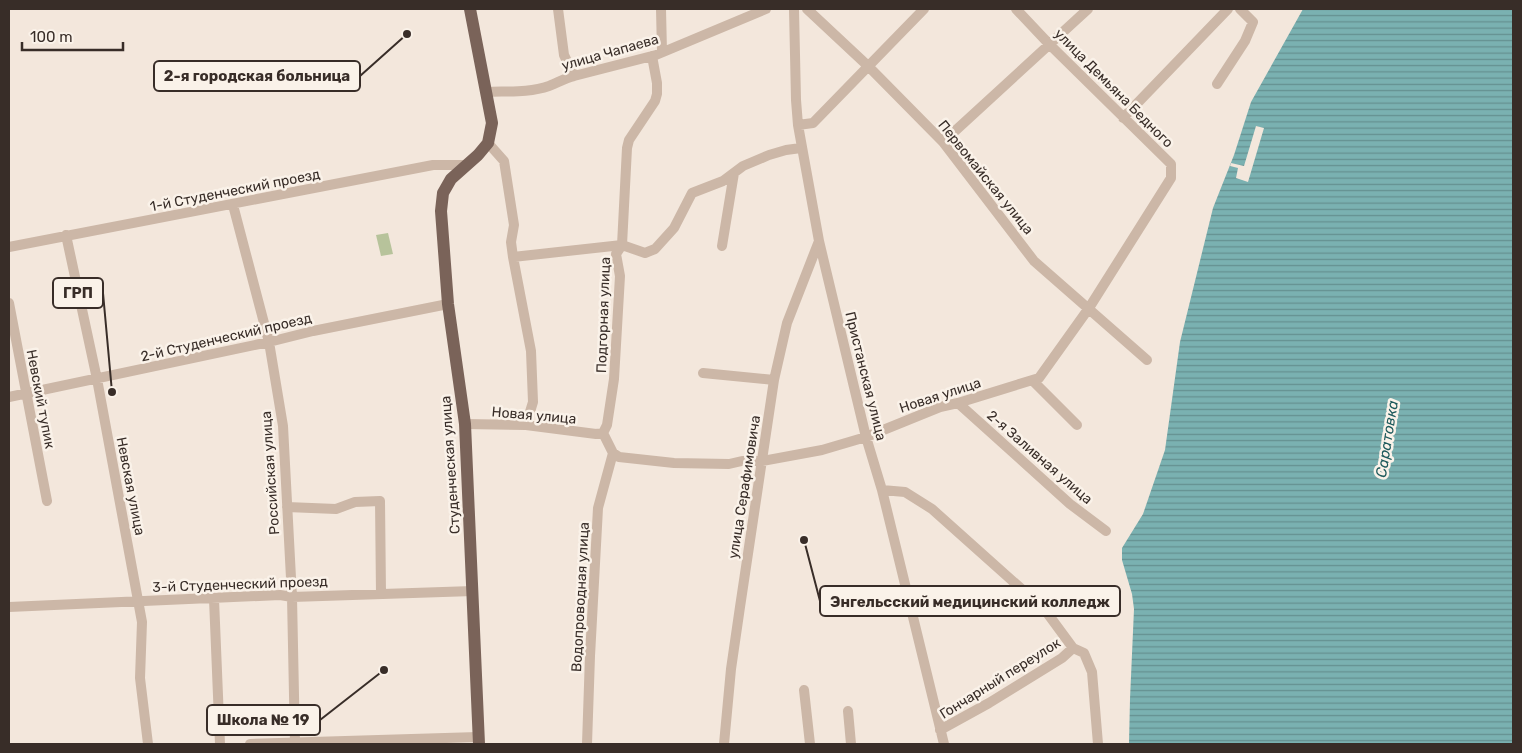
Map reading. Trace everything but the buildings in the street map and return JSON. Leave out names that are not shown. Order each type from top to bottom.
[{"type":"main road","points":[[470,9],[492,123],[488,143]]},
{"type":"main road","name":"Студенческая улица","points":[[479,741],[465,424],[448,304],[441,211],[443,193],[451,179],[478,155],[488,143]]},
{"type":"street","points":[[558,9],[564,55],[574,76]]},
{"type":"street","name":"Подгорная улица","points":[[603,433],[607,425],[614,379],[620,276],[616,254],[622,245],[627,148],[629,140],[657,94],[657,54],[661,9]]},
{"type":"street","name":"улица Чапаева","points":[[486,92],[533,90],[549,86],[561,79],[657,54],[766,9]]},
{"type":"street","name":"Пристанская улица","points":[[794,9],[798,125],[819,241],[944,744]]},
{"type":"street","name":"Первомайская улица","points":[[807,9],[868,66],[943,142],[1034,261],[1147,360]]},
{"type":"street","points":[[798,125],[813,123],[924,9]]},
{"type":"street","name":"улица Демьяна Бедного","points":[[1016,9],[1171,164]]},
{"type":"street","points":[[943,142],[1088,9]]},
{"type":"street","points":[[1123,118],[1228,9]]},
{"type":"street","points":[[1217,84],[1245,41],[1253,22],[1240,9]]},
{"type":"street","points":[[488,143],[504,162],[514,225],[511,242],[513,257],[531,351],[533,402],[526,425]]},
{"type":"street","points":[[513,257],[622,245],[646,252],[654,249],[674,228],[692,193],[723,181],[743,166],[769,155],[801,148]]},
{"type":"street","name":"Новая улица","points":[[612,453],[619,457],[674,463],[729,464],[822,450],[866,436],[940,407],[1039,378],[1089,308],[1172,178],[1171,164]]},
{"type":"street","name":"1-й Студенческий проезд","points":[[9,247],[433,165],[467,165]]},
{"type":"street","points":[[722,246],[734,173]]},
{"type":"street","name":"Российская улица","points":[[234,205],[270,342],[283,426],[292,597],[295,744]]},
{"type":"street","name":"Невская улица","points":[[66,235],[97,379],[142,622],[140,678],[148,744]]},
{"type":"street","name":"улица Серафимовича","points":[[724,744],[731,670],[774,380],[786,323],[819,241]]},
{"type":"street","name":"Невский тупик","points":[[9,303],[47,501]]},
{"type":"street","name":"2-й Студенческий проезд","points":[[9,397],[270,342],[313,331],[448,304]]},
{"type":"street","points":[[702,373],[774,380]]},
{"type":"street","points":[[1033,381],[1077,425]]},
{"type":"street","name":"2-я Заливная улица","points":[[958,403],[1070,504],[1106,531]]},
{"type":"street","name":"Новая улица","points":[[465,424],[526,425],[596,434],[603,433]]},
{"type":"street","points":[[603,433],[612,453]]},
{"type":"street","name":"Водопроводная улица","points":[[587,744],[598,508],[612,453]]},
{"type":"street","points":[[882,490],[905,492],[932,509],[1045,610],[1073,648],[1084,654],[1092,672],[1098,744]]},
{"type":"street","points":[[287,508],[336,509],[355,502],[380,501],[381,594]]},
{"type":"street","name":"3-й Студенческий проезд","points":[[9,607],[214,599],[280,594],[292,597],[473,591]]},
{"type":"street","points":[[214,599],[220,744]]},
{"type":"street","name":"Гончарный переулок","points":[[940,730],[989,703],[1054,663],[1073,648]]},
{"type":"street","points":[[804,690],[810,744]]},
{"type":"street","points":[[848,711],[851,744]]},
{"type":"street","points":[[250,744],[479,741]]},
{"type":"green space","points":[[388,233],[393,254],[381,256],[376,235]]},
{"type":"water","name":"Саратовка","points":[[1303,9],[1513,9],[1513,744],[1129,744],[1134,609],[1132,594],[1122,560],[1122,548],[1143,514],[1165,450],[1180,342],[1213,208],[1234,155],[1251,102]]},
{"type":"pier","points":[[1256,126],[1264,128],[1248,182],[1236,178],[1238,168],[1230,166],[1231,163],[1244,166]]},
{"type":"place","name":"2-я городская больница","points":[[407,34]]},
{"type":"place","name":"ГРП","points":[[112,392]]},
{"type":"place","name":"Энгельсский медицинский колледж","points":[[804,540]]},
{"type":"place","name":"Школа № 19","points":[[384,670]]}]
